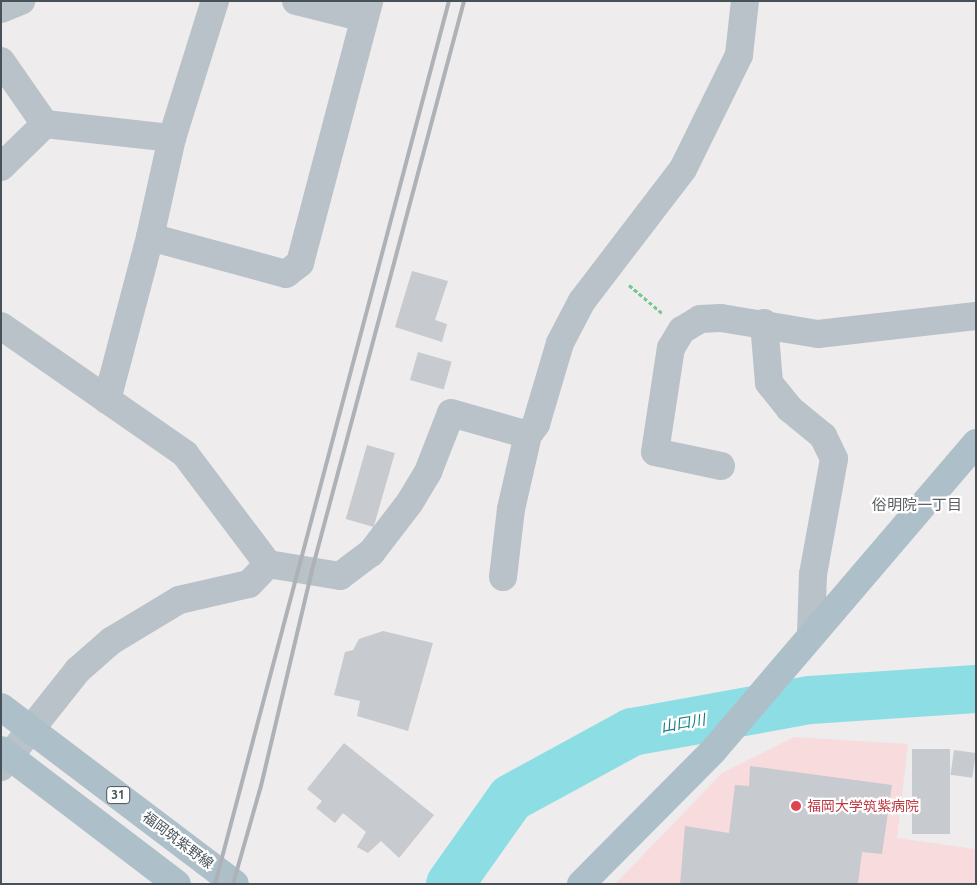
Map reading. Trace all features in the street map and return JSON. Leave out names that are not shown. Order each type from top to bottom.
[{"type":"main road","points":[[581,884],[714,751],[976,442]]},
{"type":"main road","name":"福岡筑紫野線","points":[[1,707],[235,884]]},
{"type":"main road","name":"31","points":[[2,761],[177,884]]},
{"type":"street","points":[[1,8],[21,1]]},
{"type":"street","points":[[108,400],[150,237],[172,138],[214,1]]},
{"type":"street","points":[[150,237],[286,274],[300,263],[367,10],[296,1]]},
{"type":"street","points":[[502,577],[511,509],[528,436],[536,424],[560,343],[582,301],[683,170],[739,55],[745,1]]},
{"type":"street","points":[[1,61],[45,124],[172,138]]},
{"type":"street","points":[[1,168],[45,124]]},
{"type":"street","points":[[721,466],[655,452],[671,348],[682,330],[700,319],[764,323],[818,334],[976,316]]},
{"type":"street","points":[[764,323],[769,383],[790,409],[823,436],[834,459],[813,574],[805,642]]},
{"type":"street","points":[[1,326],[185,454],[268,564],[340,576],[371,553],[410,502],[428,472],[451,413],[528,436]]},
{"type":"street","points":[[2,761],[78,670],[111,641],[179,600],[249,584],[268,564]]},
{"type":"path","points":[[608,268],[682,330]]},
{"type":"shaded area","name":"福岡大学筑紫病院","points":[[794,737],[908,744],[897,838],[976,849],[976,884],[615,884],[722,773]]},
{"type":"building","points":[[412,271],[448,281],[435,320],[447,324],[442,342],[395,327]]},
{"type":"building","points":[[418,352],[452,362],[444,390],[410,380]]},
{"type":"building","points":[[367,445],[395,453],[374,527],[346,519]]},
{"type":"building","points":[[383,631],[433,643],[408,731],[357,716],[360,701],[334,695],[345,652],[353,650],[359,639]]},
{"type":"building","points":[[344,743],[434,815],[399,858],[381,841],[368,853],[357,847],[366,832],[343,813],[335,823],[316,808],[322,801],[307,789]]},
{"type":"building","points":[[912,749],[950,749],[950,834],[912,834]]},
{"type":"building","points":[[954,750],[976,753],[972,778],[951,775]]},
{"type":"building","points":[[750,766],[892,785],[882,854],[862,852],[858,884],[680,884],[685,826],[729,833],[735,785],[749,786]]},
{"type":"waterway","name":"山口川","points":[[450,884],[511,798],[632,732],[810,700],[976,689]]},
{"type":"railway","points":[[215,884],[449,1]]},
{"type":"railway","points":[[233,884],[261,786],[312,570],[464,1]]},
{"type":"place","name":"福岡大学筑紫病院","points":[[796,806]]},
{"type":"district","name":"俗明院一丁目","points":[[917,505]]}]
